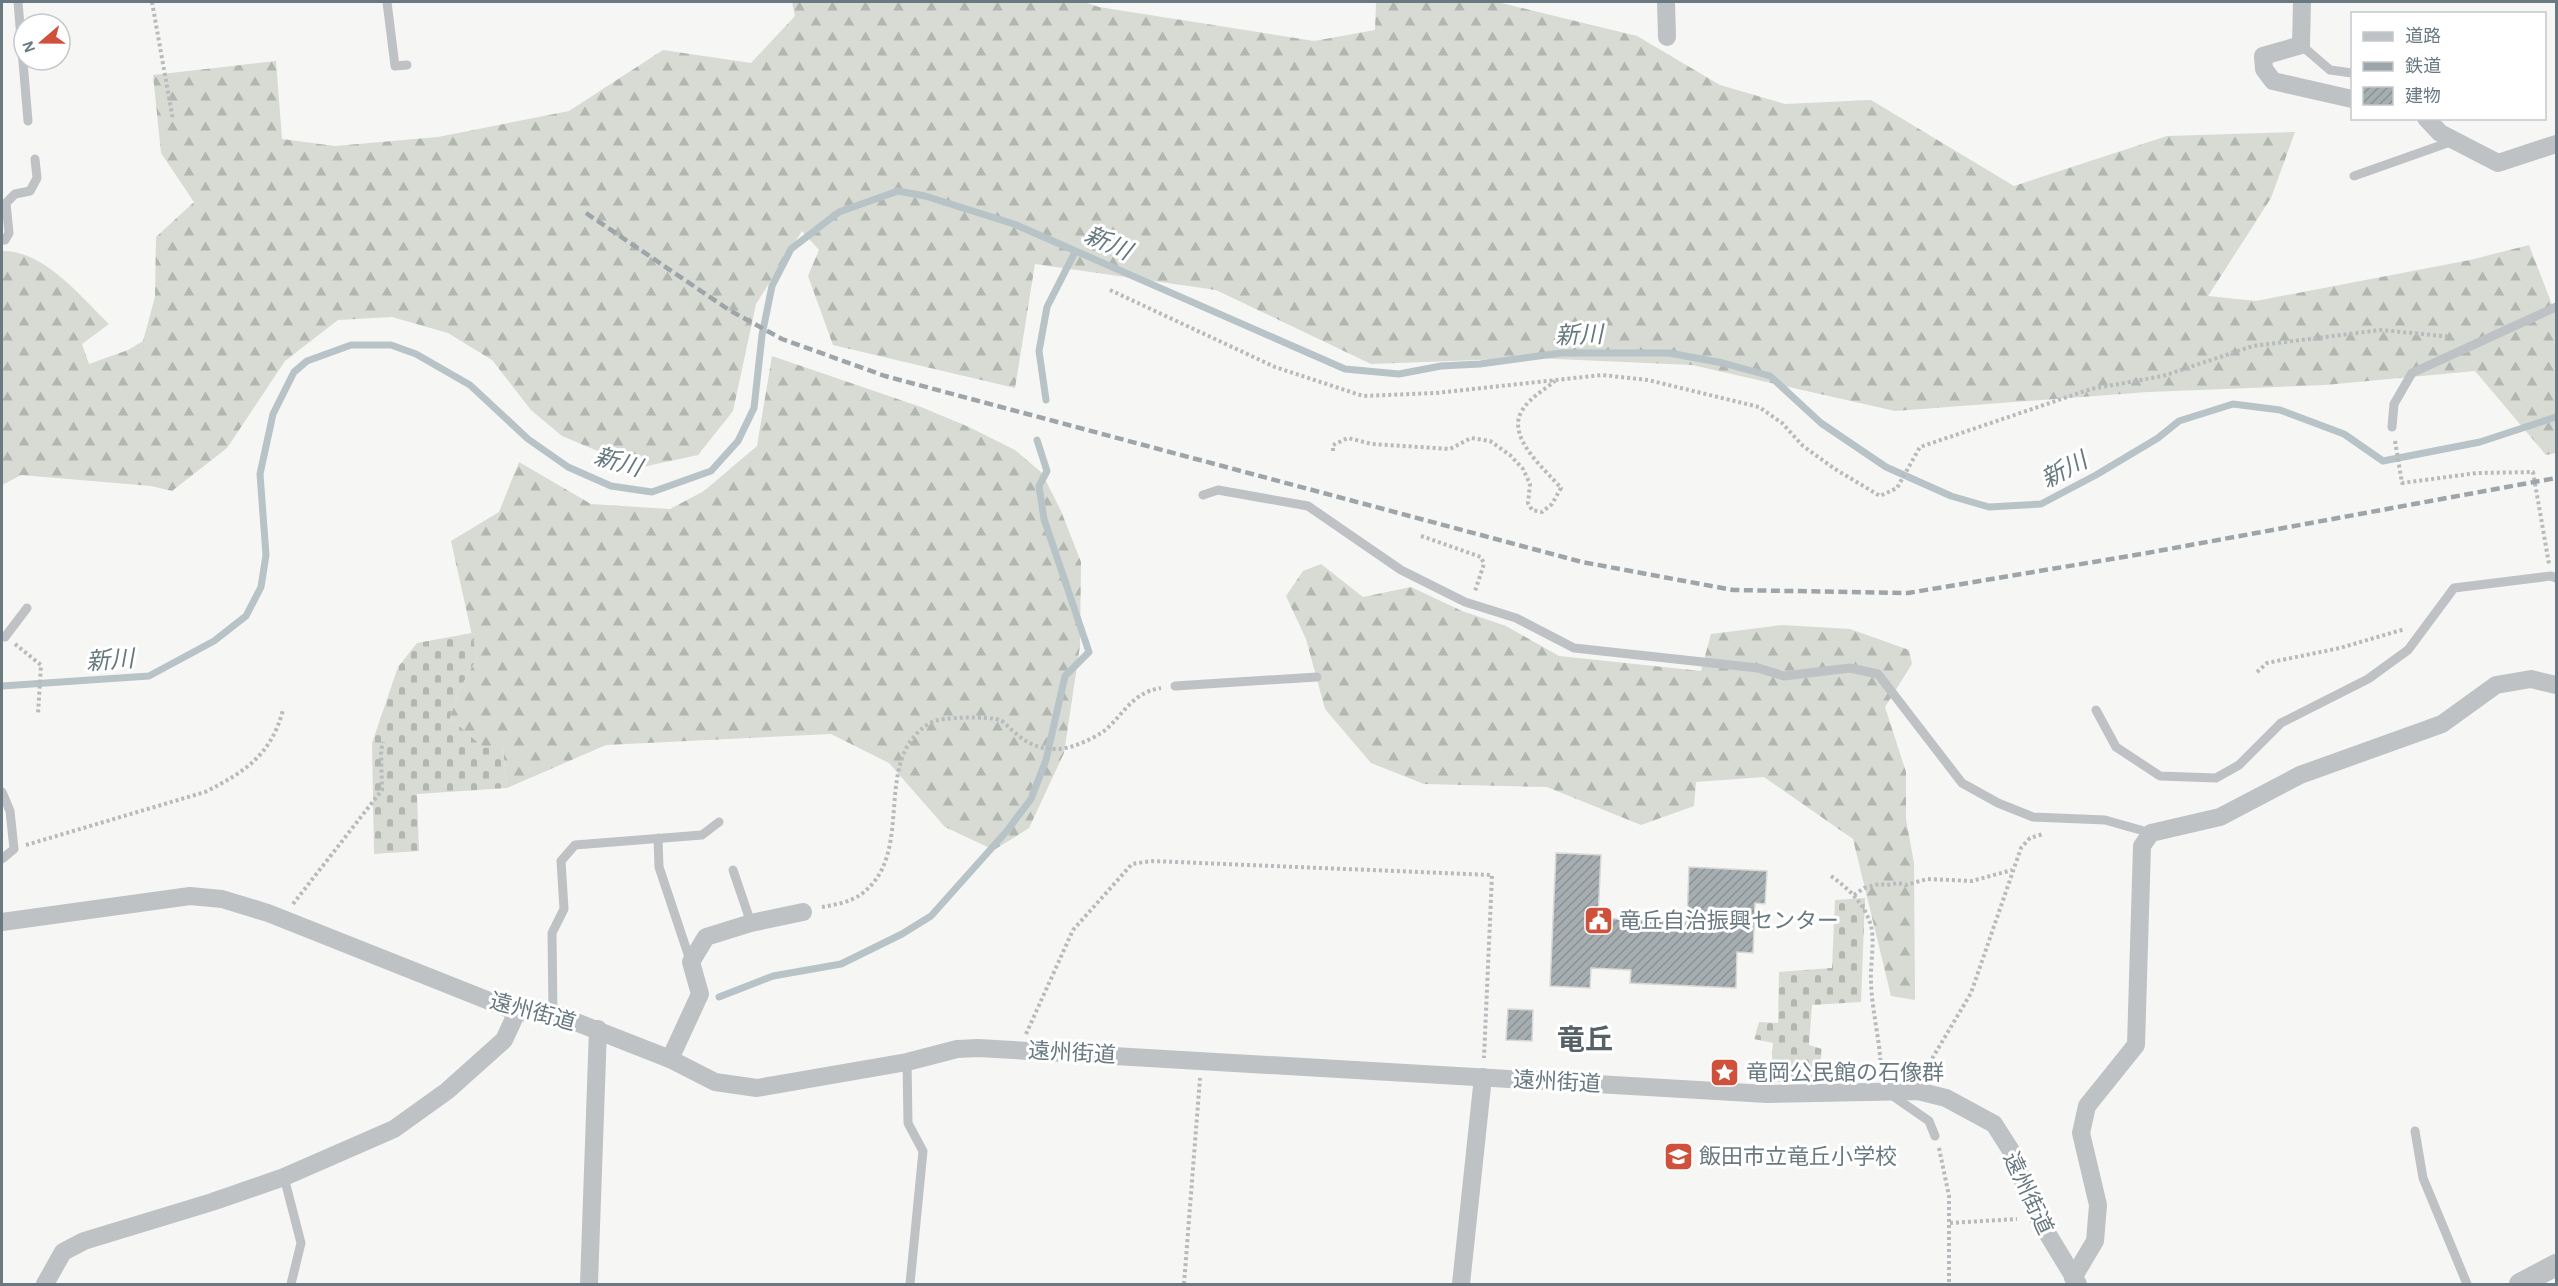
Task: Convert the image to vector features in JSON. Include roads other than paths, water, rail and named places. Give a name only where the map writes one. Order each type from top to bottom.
[{"type":"street","points":[[1666,2],[1667,38]]},
{"type":"street","points":[[2302,2],[2301,45],[2263,56],[2264,69],[2273,81],[2351,99]]},
{"type":"street","points":[[2428,120],[2440,133],[2498,163],[2556,144]]},
{"type":"street","points":[[2075,1281],[2095,1241],[2098,1205],[2081,1133],[2087,1106],[2136,1045],[2142,846],[2151,833],[2220,817],[2300,775],[2442,724],[2496,685],[2531,679],[2556,685]]},
{"type":"street","name":"遠州街道","points":[[2,922],[190,896],[222,899],[282,918],[518,1012],[553,1013],[598,1029],[670,1059],[715,1082],[757,1088],[907,1062],[957,1049],[1019,1049],[1767,1094],[1884,1087],[1918,1091],[1946,1098],[1994,1124],[2010,1149],[2038,1218],[2075,1281]]},
{"type":"street","points":[[670,1059],[700,994],[691,962],[706,937],[750,923],[803,912]]},
{"type":"street","points":[[45,1284],[63,1252],[84,1241],[212,1203],[284,1177],[394,1130],[447,1090],[504,1040],[518,1012]]},
{"type":"street","points":[[589,1284],[598,1029]]},
{"type":"street","points":[[1461,1284],[1483,1077]]},
{"type":"street","points":[[2530,1282],[2556,1265]]},
{"type":"lane","points":[[18,2],[28,121]]},
{"type":"lane","points":[[387,2],[395,66],[407,65]]},
{"type":"lane","points":[[2301,45],[2330,70],[2351,73]]},
{"type":"lane","points":[[2354,176],[2455,140]]},
{"type":"lane","points":[[2,240],[5,240],[9,233],[6,203],[15,194],[30,191],[37,178],[34,159]]},
{"type":"lane","points":[[2392,428],[2394,404],[2412,373],[2556,307]]},
{"type":"lane","points":[[1203,495],[1218,490],[1308,506],[1401,570],[1477,606],[1516,618],[1574,648],[1758,668],[1784,676],[1850,668],[1878,674],[1962,783],[1998,803],[2033,817],[2105,820],[2151,833]]},
{"type":"lane","points":[[2096,710],[2116,747],[2160,776],[2216,778],[2239,765],[2281,723],[2368,679],[2408,650],[2454,588],[2554,577]]},
{"type":"lane","points":[[3,636],[27,608]]},
{"type":"lane","points":[[1175,686],[1317,677]]},
{"type":"lane","points":[[2,792],[10,811],[14,849],[2,859]]},
{"type":"lane","points":[[553,1013],[552,933],[564,909],[561,861],[575,845],[702,835],[719,822]]},
{"type":"lane","points":[[658,838],[659,867],[691,962]]},
{"type":"lane","points":[[734,870],[750,923]]},
{"type":"lane","points":[[907,1062],[908,1123],[923,1151],[910,1284]]},
{"type":"lane","points":[[1884,1087],[1929,1121],[1935,1136]]},
{"type":"lane","points":[[2415,1131],[2423,1178],[2467,1284]]},
{"type":"lane","points":[[284,1177],[301,1243],[291,1284]]},
{"type":"waterway","name":"新川","points":[[2,686],[149,676],[214,641],[246,616],[261,587],[266,555],[260,474],[273,414],[294,372],[307,361],[351,345],[391,345],[416,354],[470,385],[528,439],[568,467],[611,486],[652,492],[711,471],[738,441],[754,408],[762,335],[772,286],[791,249],[839,212],[898,191],[925,196],[1014,224],[1345,369],[1399,374],[1441,366],[1480,364],[1561,353],[1669,353],[1723,363],[1770,376],[1821,423],[1886,467],[1951,496],[1989,507],[2041,504],[2158,438],[2179,421],[2233,404],[2280,410],[2344,434],[2383,461],[2480,442],[2556,417]]},
{"type":"waterway","points":[[1046,400],[1039,351],[1047,307],[1075,252]]},
{"type":"waterway","points":[[719,997],[773,976],[841,964],[902,934],[931,916],[1006,832],[1031,799],[1046,760],[1065,676],[1089,652],[1044,519],[1039,486],[1047,471],[1037,440]]},
{"type":"railway","points":[[586,213],[729,310],[782,339],[885,376],[1582,562],[1733,590],[1908,593],[2147,553],[2556,478]]},
{"type":"place","name":"竜丘自治振興センター","points":[[1598,920]]},
{"type":"place","name":"竜岡公民館の石像群","points":[[1725,1072]]},
{"type":"place","name":"飯田市立竜丘小学校","points":[[1678,1156]]},
{"type":"district","name":"竜丘","points":[[1585,1039]]}]
